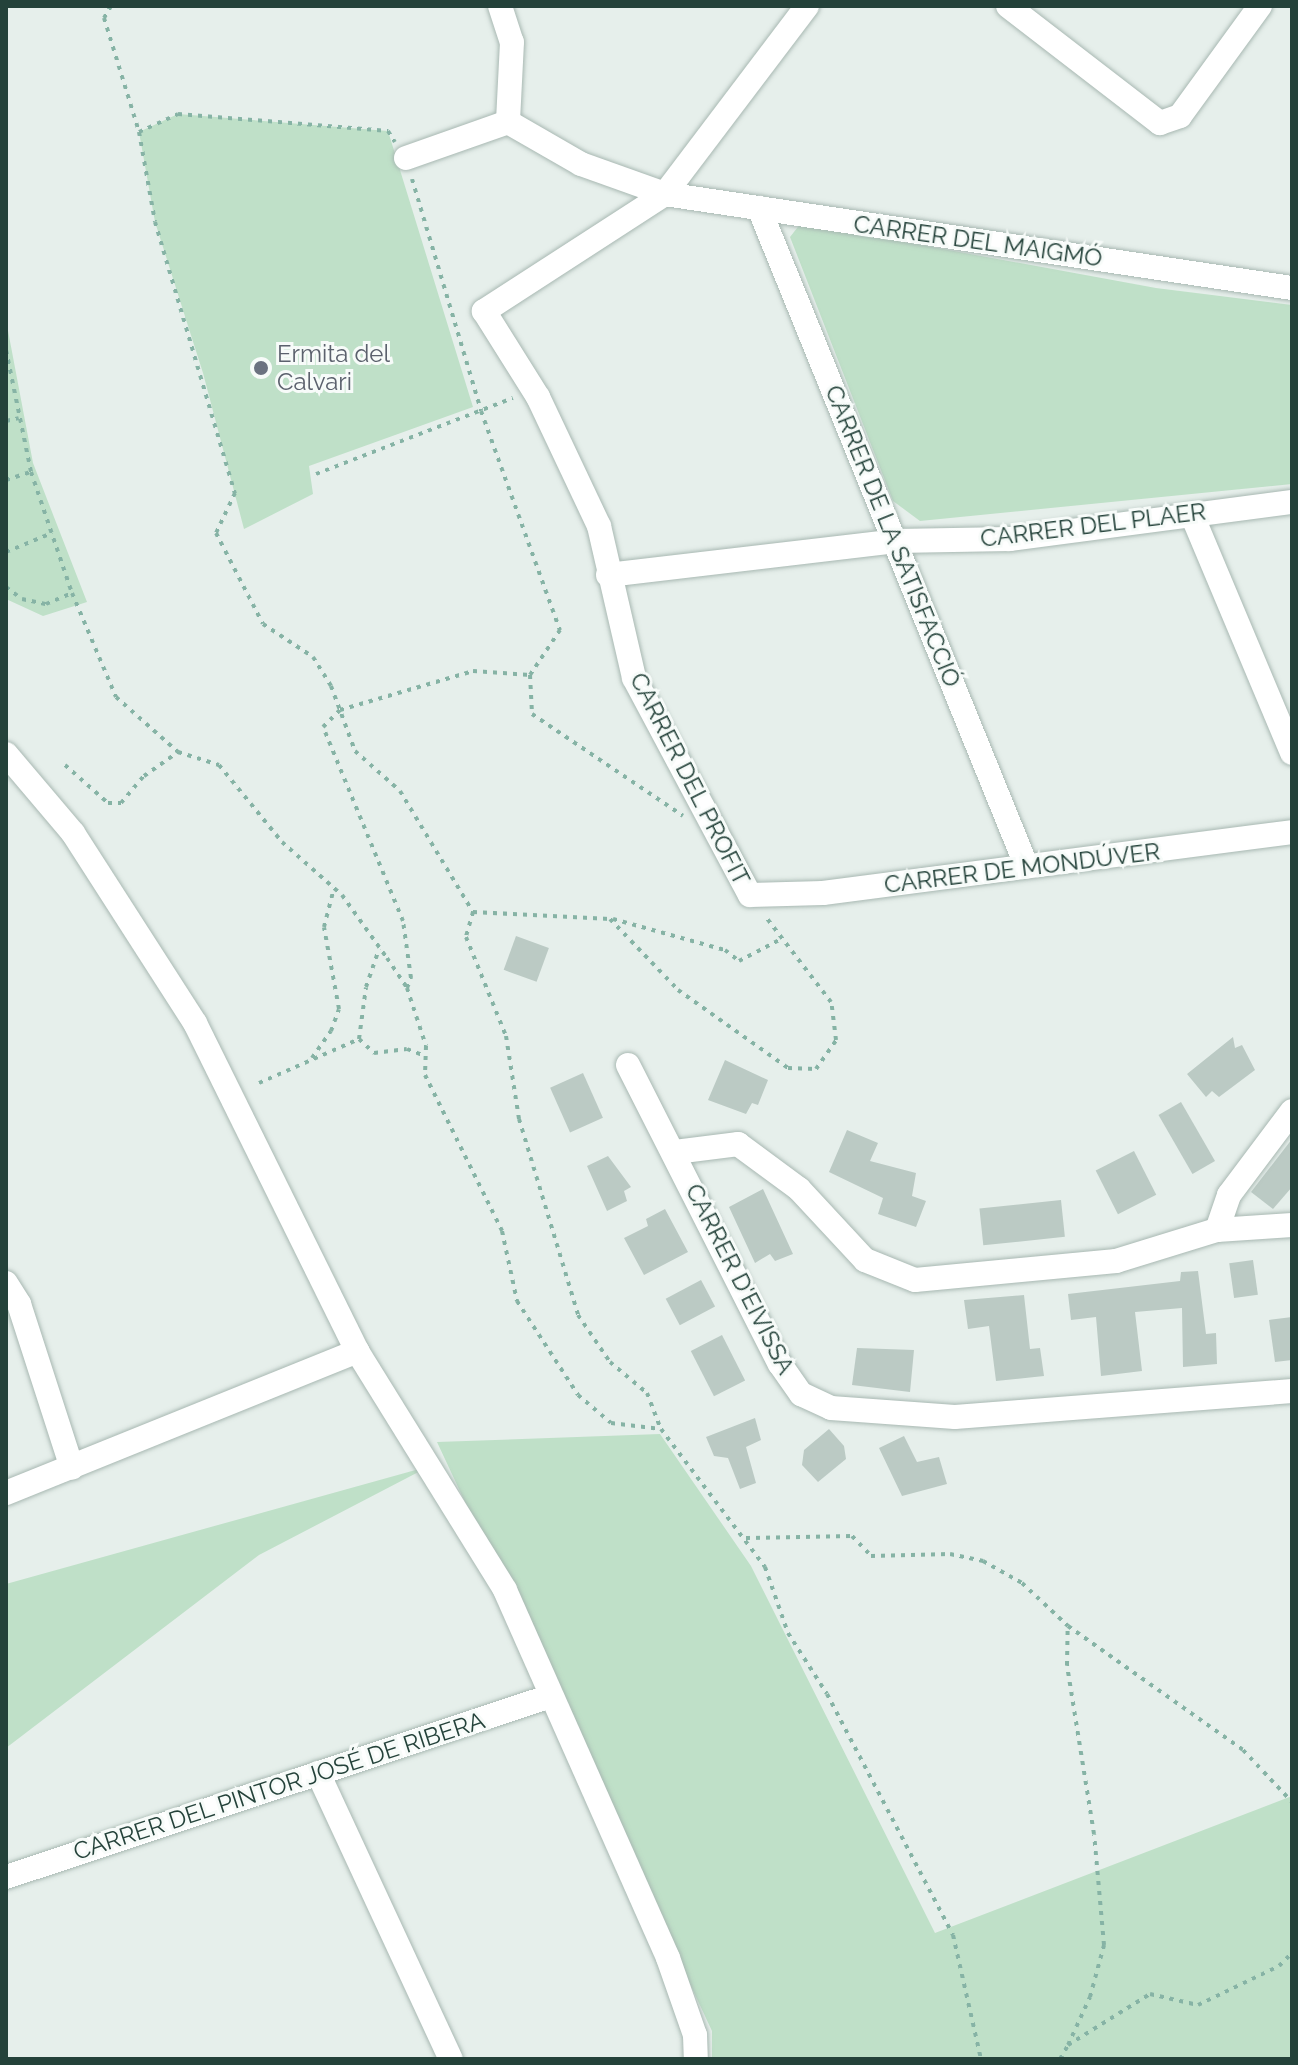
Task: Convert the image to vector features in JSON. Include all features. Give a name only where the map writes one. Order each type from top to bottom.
[{"type":"street","points":[[406,158],[508,122],[512,42],[500,6]]},
{"type":"street","points":[[665,194],[807,6]]},
{"type":"street","points":[[1008,6],[1160,123],[1180,116],[1260,6]]},
{"type":"street","name":"CARRER DEL MAIGMÓ","points":[[508,122],[581,164],[665,194],[1292,288]]},
{"type":"street","name":"CARRER DEL PROFIT","points":[[665,194],[484,311],[534,390],[599,526],[634,678],[750,895]]},
{"type":"street","name":"CARRER DE LA SATISFACCIÓ","points":[[759,208],[1026,865]]},
{"type":"street","name":"CARRER DEL PLAER","points":[[608,575],[896,541],[1010,539],[1292,502]]},
{"type":"street","points":[[1192,515],[1292,753]]},
{"type":"street","points":[[6,754],[73,833],[195,1023],[357,1351],[505,1590],[668,1958],[695,2035],[696,2059]]},
{"type":"street","name":"CARRER DE MONDÚVER","points":[[750,895],[823,893],[1292,832]]},
{"type":"street","name":"CARRER D'EIVISSA","points":[[628,1065],[675,1152],[780,1364],[801,1394],[831,1408],[955,1417],[1292,1391]]},
{"type":"street","points":[[1217,1230],[1229,1195],[1292,1111]]},
{"type":"street","points":[[675,1152],[738,1144],[799,1189],[865,1260],[915,1280],[1116,1261],[1217,1230],[1292,1225]]},
{"type":"street","points":[[6,1283],[19,1304],[72,1468]]},
{"type":"street","points":[[6,1493],[357,1351]]},
{"type":"street","name":"CARRER DEL PINTOR JOSÉ DE RIBERA","points":[[6,1877],[551,1696]]},
{"type":"street","points":[[318,1773],[451,2059]]},
{"type":"path","points":[[111,6],[104,18],[139,132],[155,222],[235,493],[216,533],[263,624],[313,657],[340,710],[355,751],[400,791],[473,912],[466,937],[506,1036],[519,1119],[578,1315],[610,1362],[647,1393],[661,1429],[765,1567],[788,1633],[827,1694],[953,1935],[981,2059]]},
{"type":"path","points":[[139,132],[178,114],[388,131],[406,158],[481,411],[560,630],[530,675],[532,714],[716,836]]},
{"type":"path","points":[[6,350],[31,472],[72,593],[116,697],[178,752],[219,765],[282,842],[334,888],[407,988],[426,1056],[425,1075],[502,1231],[512,1291],[547,1352],[578,1395],[611,1423],[661,1429]]},
{"type":"path","points":[[316,474],[534,390]]},
{"type":"path","points":[[6,421],[19,418]]},
{"type":"path","points":[[6,480],[31,472]]},
{"type":"path","points":[[6,552],[52,533]]},
{"type":"path","points":[[6,587],[22,599],[46,604],[72,593]]},
{"type":"path","points":[[407,988],[411,978],[403,921],[323,727],[340,710],[473,671],[530,675]]},
{"type":"path","points":[[65,765],[108,803],[121,803],[144,776],[178,752]]},
{"type":"path","points":[[312,1059],[339,1009],[324,927],[334,888]]},
{"type":"path","points":[[610,919],[678,990],[788,1068],[816,1069],[836,1040],[831,1002],[750,895]]},
{"type":"path","points":[[473,912],[610,919],[725,950],[739,961],[781,939]]},
{"type":"path","points":[[359,1039],[366,987],[379,949]]},
{"type":"path","points":[[359,1039],[374,1053],[407,1049],[426,1056]]},
{"type":"path","points":[[259,1083],[359,1039]]},
{"type":"path","points":[[746,1538],[852,1536],[871,1556],[950,1554],[983,1561],[1022,1583],[1068,1626],[1243,1750],[1292,1802]]},
{"type":"path","points":[[1060,2059],[1090,1997],[1104,1945],[1094,1834],[1067,1665],[1068,1626]]},
{"type":"path","points":[[1068,2045],[1150,1994],[1198,2005],[1279,1966],[1292,1953]]},
{"type":"green space","points":[[178,114],[388,131],[473,407],[309,466],[313,494],[244,529],[203,373],[155,222],[139,132]]},
{"type":"green space","points":[[801,223],[1156,288],[1292,305],[1292,484],[920,521],[893,501],[790,237]]},
{"type":"green space","points":[[6,320],[33,463],[87,602],[43,616],[6,599]]},
{"type":"green space","points":[[660,1434],[751,1566],[935,1933],[1292,1796],[1292,2059],[712,2059],[712,2031],[437,1442]]},
{"type":"green space","points":[[430,1466],[259,1555],[6,1748],[6,1584]]},
{"type":"building","points":[[516,936],[549,948],[537,982],[504,970]]},
{"type":"building","points":[[1233,1037],[1235,1048],[1242,1045],[1255,1070],[1219,1097],[1212,1091],[1206,1097],[1187,1074]]},
{"type":"building","points":[[725,1060],[768,1080],[758,1105],[752,1103],[746,1114],[708,1100]]},
{"type":"building","points":[[583,1073],[603,1118],[570,1132],[550,1088]]},
{"type":"building","points":[[1181,1102],[1215,1161],[1192,1174],[1158,1115]]},
{"type":"building","points":[[847,1130],[878,1143],[870,1161],[916,1173],[912,1196],[926,1201],[916,1227],[878,1214],[883,1198],[829,1172]]},
{"type":"building","points":[[1292,1139],[1292,1187],[1273,1209],[1251,1192]]},
{"type":"building","points":[[1134,1151],[1156,1195],[1118,1214],[1096,1171]]},
{"type":"building","points":[[608,1156],[631,1187],[624,1191],[627,1201],[607,1211],[587,1166]]},
{"type":"building","points":[[763,1189],[793,1254],[775,1261],[770,1254],[755,1263],[729,1207]]},
{"type":"building","points":[[1061,1200],[1065,1237],[983,1245],[979,1209]]},
{"type":"building","points":[[665,1209],[688,1252],[644,1275],[624,1238],[648,1226],[646,1219]]},
{"type":"building","points":[[1253,1260],[1258,1295],[1234,1298],[1229,1263]]},
{"type":"building","points":[[1198,1271],[1206,1334],[1216,1333],[1217,1364],[1183,1367],[1182,1308],[1135,1312],[1142,1371],[1101,1376],[1096,1317],[1071,1320],[1068,1294],[1180,1281],[1181,1272]]},
{"type":"building","points":[[701,1280],[715,1306],[680,1325],[666,1299]]},
{"type":"building","points":[[1024,1295],[1030,1349],[1040,1348],[1044,1376],[996,1381],[989,1326],[968,1329],[964,1300]]},
{"type":"building","points":[[1292,1317],[1292,1360],[1275,1362],[1269,1320]]},
{"type":"building","points":[[722,1335],[745,1380],[714,1396],[691,1351]]},
{"type":"building","points":[[857,1348],[914,1350],[910,1392],[852,1385]]},
{"type":"building","points":[[755,1418],[761,1440],[746,1447],[756,1483],[740,1489],[728,1458],[714,1456],[706,1437]]},
{"type":"building","points":[[829,1429],[844,1446],[846,1459],[818,1482],[802,1465],[804,1450]]},
{"type":"building","points":[[904,1436],[917,1462],[939,1457],[947,1484],[902,1496],[879,1448]]},
{"type":"place","name":"Ermita del Calvari","points":[[261,368]]}]
